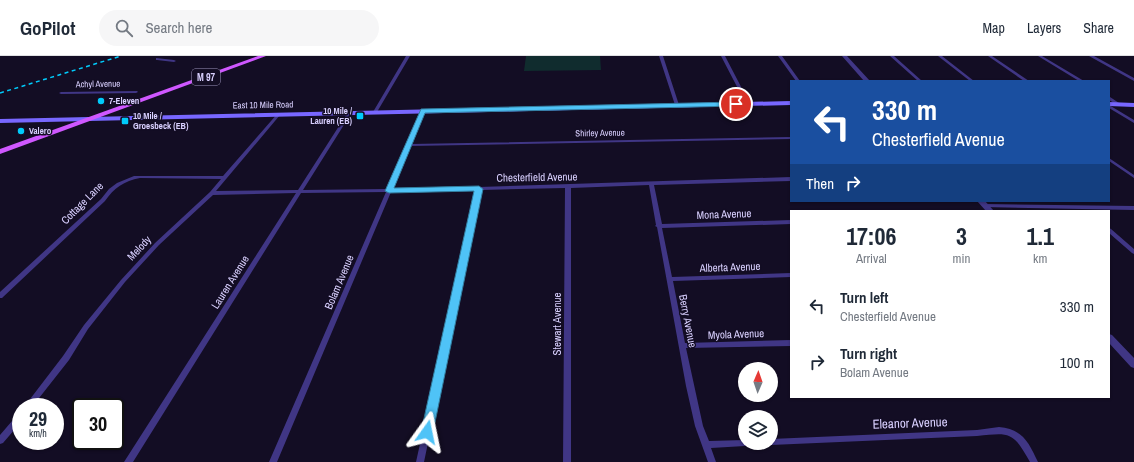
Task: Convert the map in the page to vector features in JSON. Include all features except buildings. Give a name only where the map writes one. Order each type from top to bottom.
[{"type":"main road","name":"M 97","points":[[0,152],[263,56]]},
{"type":"main road","name":"East 10 Mile Road","points":[[0,121],[790,103]]},
{"type":"main road","points":[[1110,105],[1134,105]]},
{"type":"street","points":[[375,112],[408,56]]},
{"type":"street","points":[[662,56],[677,105]]},
{"type":"street","points":[[722,56],[748,104]]},
{"type":"street","points":[[780,56],[797,80]]},
{"type":"street","points":[[844,56],[866,80]]},
{"type":"street","points":[[892,56],[919,80]]},
{"type":"street","points":[[940,56],[971,80]]},
{"type":"street","points":[[990,56],[1026,80]]},
{"type":"street","points":[[1040,56],[1080,80]]},
{"type":"street","points":[[1091,56],[1134,80]]},
{"type":"street","points":[[157,59],[174,61]]},
{"type":"street","name":"Achyl Avenue","points":[[61,93],[136,92]]},
{"type":"street","points":[[1110,99],[1120,104]]},
{"type":"street","points":[[1110,106],[1134,122]]},
{"type":"street","name":"Bolam Avenue","points":[[273,462],[423,111]]},
{"type":"street","name":"Lauren Avenue","points":[[128,462],[350,112]]},
{"type":"street","name":"Melody","points":[[35,398],[66,358],[86,327],[118,287],[157,244],[212,193],[279,114]]},
{"type":"street","name":"Shirley Avenue","points":[[409,145],[790,138]]},
{"type":"street","points":[[1110,160],[1134,177]]},
{"type":"street","name":"Cottage Lane","points":[[0,296],[103,200],[118,183],[131,178],[140,177],[225,178]]},
{"type":"street","name":"Chesterfield Avenue","points":[[212,193],[479,189],[790,179]]},
{"type":"street","name":"Berry Avenue","points":[[650,183],[690,386],[712,462]]},
{"type":"street","name":"Stewart Avenue","points":[[567,462],[568,186]]},
{"type":"street","points":[[420,462],[479,189]]},
{"type":"street","points":[[1077,202],[1085,209]]},
{"type":"street","points":[[986,206],[1085,209],[1134,208]]},
{"type":"street","name":"Mona Avenue","points":[[658,226],[790,222]]},
{"type":"street","points":[[1110,231],[1134,252]]},
{"type":"street","name":"Alberta Avenue","points":[[669,279],[790,275]]},
{"type":"street","points":[[1110,338],[1134,364]]},
{"type":"street","name":"Myola Avenue","points":[[682,346],[790,343]]},
{"type":"street","points":[[0,441],[12,427]]},
{"type":"street","name":"Eleanor Avenue","points":[[778,442],[977,434],[1001,431],[1014,433],[1022,439],[1034,462]]},
{"type":"street","points":[[706,445],[738,443]]},
{"type":"green space","points":[[526,56],[600,56],[601,70],[524,71]]},
{"type":"railway","points":[[0,93],[121,56]]},
{"type":"place","name":"7-Eleven","points":[[101,101]]},
{"type":"place","name":"10 Mile / Lauren (EB)","points":[[360,116]]},
{"type":"place","name":"10 Mile / Groesbeck (EB)","points":[[125,121]]},
{"type":"place","name":"Valero","points":[[21,131]]},
{"type":"route","points":[[427,432],[479,189],[389,191],[423,111],[736,104]]}]
